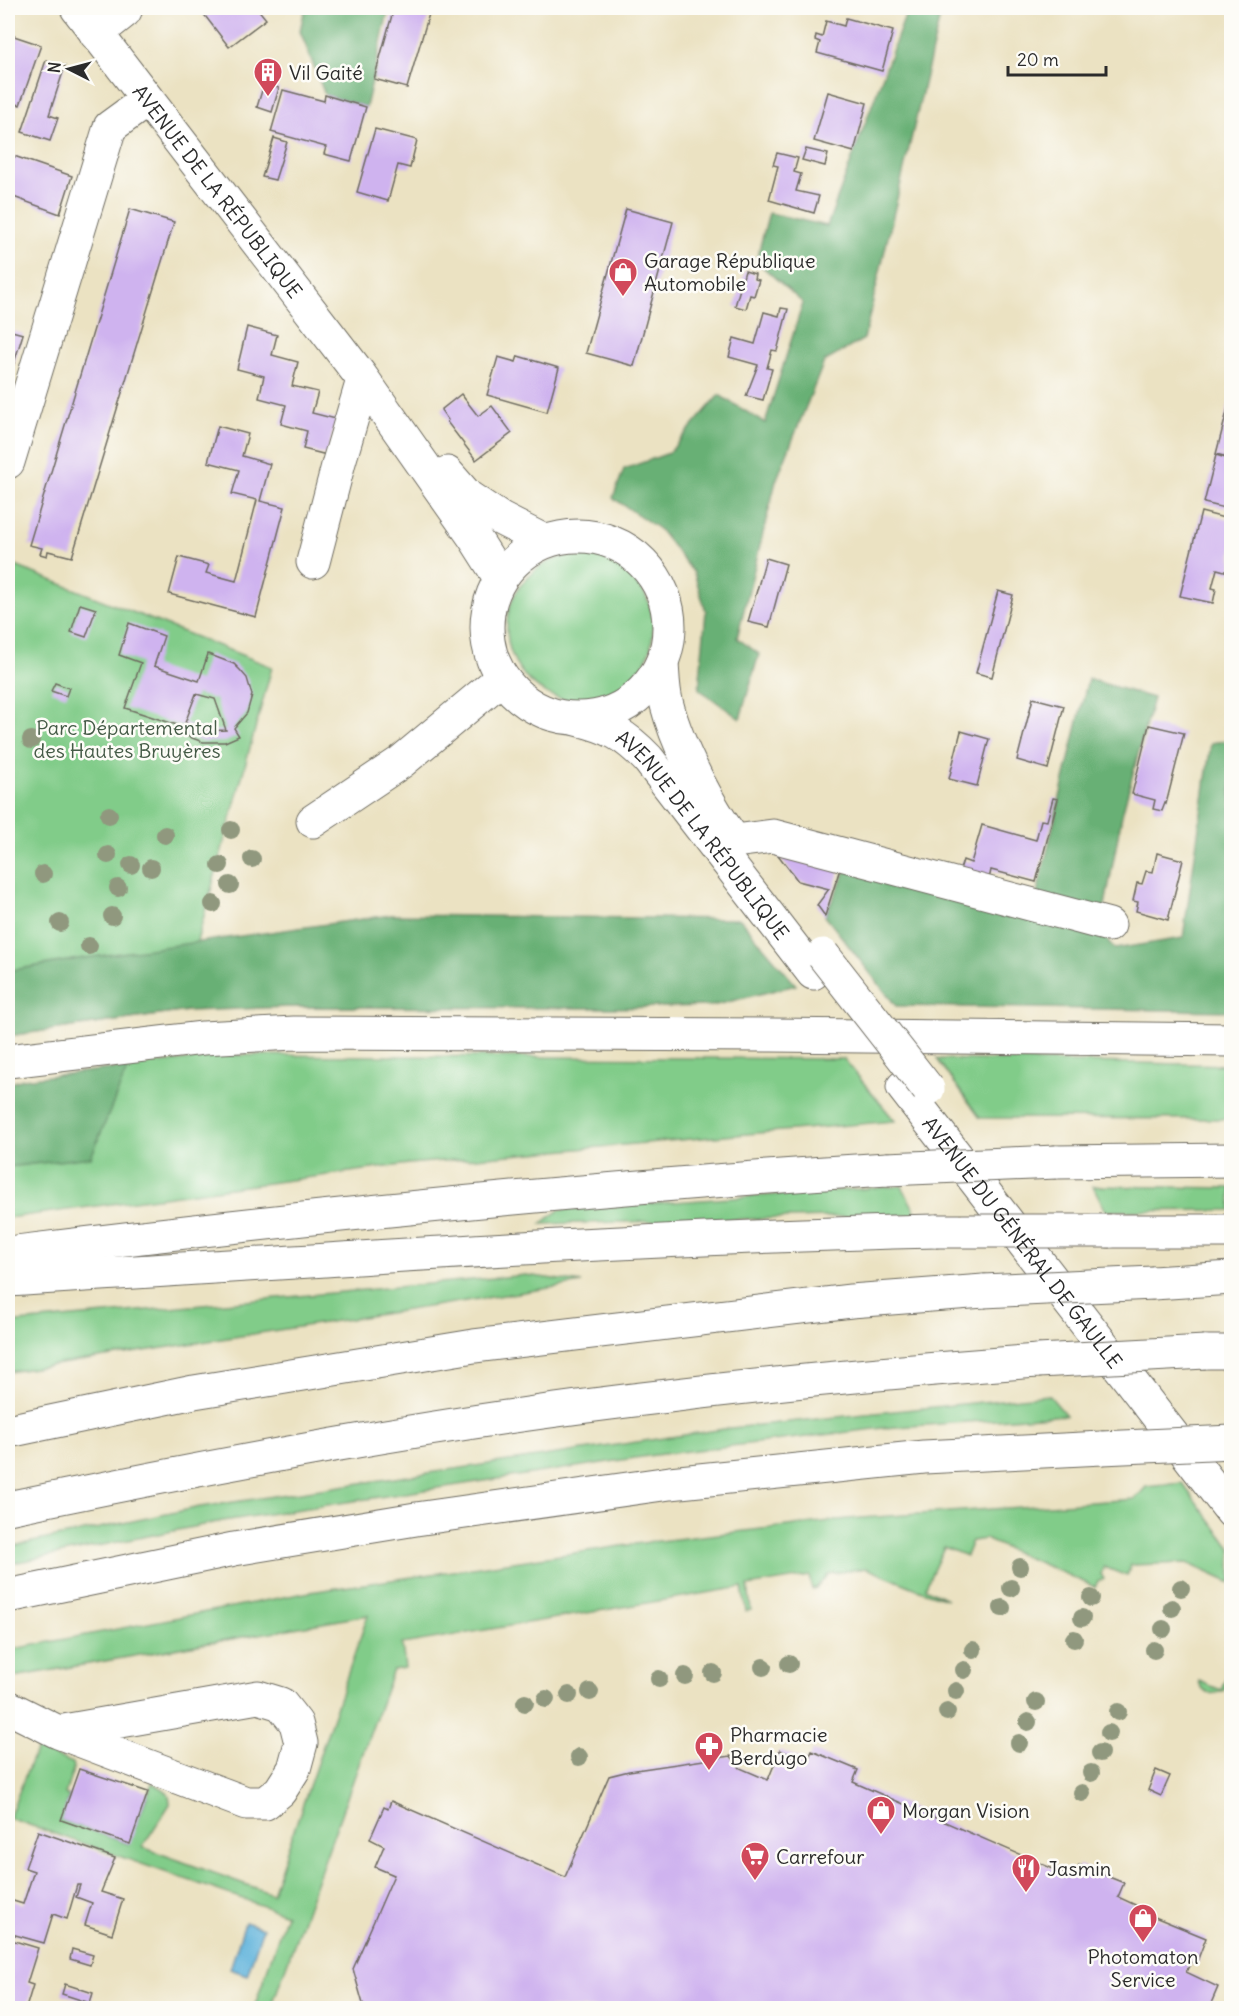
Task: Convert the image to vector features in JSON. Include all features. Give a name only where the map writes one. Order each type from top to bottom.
[{"type":"main road","name":"AVENUE DE LA RÉPUBLIQUE","points":[[77,8],[362,378],[474,537],[500,578]]},
{"type":"main road","points":[[96,34],[126,8]]},
{"type":"main road","points":[[8,462],[110,127],[147,100]]},
{"type":"main road","name":"AVENUE DE LA RÉPUBLIQUE","points":[[362,378],[468,496],[501,519],[544,541]]},
{"type":"main road","points":[[313,562],[362,378]]},
{"type":"main road","points":[[570,535],[597,537],[622,546],[643,562],[659,584],[668,609],[669,637],[662,663],[647,686],[627,704],[602,715],[575,718],[547,713],[522,699],[502,678],[491,654],[486,628],[490,602],[500,578],[519,556],[544,541],[570,535]]},
{"type":"main road","name":"AVENUE DE LA RÉPUBLIQUE","points":[[662,663],[667,706],[679,739],[708,798],[726,846]]},
{"type":"main road","points":[[313,821],[400,762],[502,678]]},
{"type":"main road","name":"AVENUE DE LA RÉPUBLIQUE","points":[[575,718],[613,729],[633,742],[726,846],[818,964]]},
{"type":"main road","points":[[726,846],[772,836],[1109,925]]},
{"type":"main road","name":"AVENUE DU GÉNÉRAL DE GAULLE","points":[[818,964],[1232,1480]]},
{"type":"main road","points":[[8,1062],[203,1038],[294,1033],[1232,1040]]},
{"type":"main road","name":"AVENUE DU GÉNÉRAL DE GAULLE","points":[[916,1088],[1232,1512]]},
{"type":"main road","points":[[8,1253],[170,1233],[527,1195],[722,1179],[1056,1162],[1232,1161]]},
{"type":"main road","points":[[8,1280],[782,1235],[936,1231],[1232,1231]]},
{"type":"main road","points":[[8,1431],[194,1392],[474,1346],[840,1302],[984,1291],[1232,1278]]},
{"type":"main road","points":[[8,1508],[211,1466],[449,1426],[666,1396],[886,1373],[1038,1361],[1218,1352]]},
{"type":"main road","points":[[8,1596],[314,1536],[670,1483],[924,1457],[1232,1442]]},
{"type":"main road","points":[[8,1707],[58,1732],[246,1803],[265,1803],[280,1791],[294,1769],[301,1743],[296,1723],[281,1704],[258,1697],[58,1732]]},
{"type":"green space","points":[[305,8],[389,8],[366,107],[325,95],[300,31]]},
{"type":"green space","points":[[908,8],[942,8],[864,339],[824,362],[776,481],[737,638],[759,654],[740,719],[699,689],[706,611],[694,573],[659,529],[613,498],[624,469],[669,453],[719,395],[765,423],[803,303],[756,261],[769,213],[827,226]]},
{"type":"green space","points":[[580,555],[608,560],[632,576],[648,600],[653,628],[648,656],[632,680],[608,696],[580,701],[552,696],[528,680],[512,656],[507,628],[512,600],[528,576],[552,560]]},
{"type":"green space","name":"Parc Départemental des Hautes Bruyères","points":[[8,563],[272,667],[196,945],[187,1011],[8,1036]]},
{"type":"green space","points":[[1088,679],[1153,698],[1122,815],[1100,932],[1115,949],[1183,938],[1211,743],[1231,740],[1231,1011],[896,1006],[825,916],[848,866],[1032,915]]},
{"type":"green space","points":[[391,915],[740,919],[796,985],[712,1006],[290,1007],[187,1011],[8,1036],[8,971]]},
{"type":"green space","points":[[227,1055],[844,1059],[895,1121],[409,1164],[8,1218],[8,1167],[91,1156],[128,1067]]},
{"type":"green space","points":[[937,1059],[1231,1065],[1231,1119],[980,1118]]},
{"type":"green space","points":[[128,1067],[91,1157],[8,1167],[8,1084],[23,1079]]},
{"type":"green space","points":[[902,1186],[917,1215],[541,1224],[559,1210]]},
{"type":"green space","points":[[1093,1186],[1231,1188],[1231,1210],[1106,1211]]},
{"type":"green space","points":[[526,1275],[582,1283],[8,1372],[8,1323]]},
{"type":"green space","points":[[1049,1395],[1066,1415],[883,1428],[655,1455],[223,1521],[8,1564],[8,1547],[200,1507],[731,1428]]},
{"type":"green space","points":[[1182,1483],[1231,1548],[1231,1583],[1187,1563],[1131,1565],[1127,1576],[1104,1567],[1101,1574],[1104,1579],[1098,1581],[1095,1587],[985,1539],[972,1541],[966,1556],[944,1547],[925,1588],[947,1599],[866,1568],[828,1574],[816,1588],[812,1589],[809,1576],[748,1586],[751,1610],[746,1611],[742,1587],[402,1644],[405,1668],[393,1670],[271,2008],[254,2008],[286,1914],[9,1818],[32,1758],[38,1749],[73,1763],[74,1767],[65,1794],[69,1796],[62,1820],[129,1844],[152,1783],[165,1790],[170,1804],[142,1847],[272,1894],[368,1615],[8,1678],[8,1650],[310,1592],[642,1543],[848,1519],[1135,1499],[1146,1487]]},
{"type":"green space","points":[[1231,1666],[1231,1685],[1218,1693],[1204,1691],[1199,1681],[1221,1690]]},
{"type":"water","points":[[245,1922],[263,1928],[247,1975],[230,1969]]},
{"type":"building","points":[[199,8],[257,8],[266,19],[229,47]]},
{"type":"building","points":[[394,8],[408,8],[429,14],[407,88],[374,79]]},
{"type":"building","points":[[846,18],[893,31],[882,71],[817,53],[820,42],[815,40],[816,35],[822,37],[826,21],[844,26]]},
{"type":"building","points":[[8,34],[41,45],[20,105],[8,101]]},
{"type":"building","points":[[46,60],[65,66],[49,115],[58,118],[50,141],[22,132]]},
{"type":"building","name":"Vil Gaité","points":[[264,84],[279,88],[272,112],[257,107]]},
{"type":"building","points":[[283,90],[324,101],[325,95],[366,107],[351,161],[324,154],[326,147],[271,132]]},
{"type":"building","points":[[828,92],[867,103],[854,152],[814,141]]},
{"type":"building","points":[[375,129],[417,140],[410,168],[398,165],[388,201],[357,192]]},
{"type":"building","points":[[274,138],[287,142],[275,180],[262,177]]},
{"type":"building","points":[[806,149],[828,154],[825,166],[802,160]]},
{"type":"building","points":[[777,153],[798,158],[794,172],[801,174],[796,191],[819,196],[814,213],[769,200],[778,166],[773,165]]},
{"type":"building","points":[[14,156],[72,176],[60,214],[8,195],[8,177]]},
{"type":"building","points":[[130,209],[174,222],[72,557],[48,551],[47,556],[40,554],[42,548],[29,545]]},
{"type":"building","points":[[626,209],[673,222],[634,366],[586,353]]},
{"type":"building","points":[[745,271],[755,274],[754,279],[759,280],[754,296],[750,295],[746,309],[735,306]]},
{"type":"building","points":[[781,308],[788,309],[777,351],[772,350],[767,368],[772,369],[763,400],[746,396],[758,365],[729,357],[734,338],[755,344],[764,312],[779,316]]},
{"type":"building","points":[[247,327],[277,335],[272,355],[298,362],[292,386],[318,392],[312,413],[336,419],[327,455],[303,449],[307,431],[281,424],[286,405],[259,398],[264,376],[237,369]]},
{"type":"building","points":[[8,330],[23,334],[8,382]]},
{"type":"building","points":[[518,356],[559,368],[547,412],[487,395],[498,357],[516,362]]},
{"type":"building","points":[[461,394],[478,416],[492,406],[512,433],[476,460],[447,422],[441,410]]},
{"type":"building","points":[[1232,396],[1232,458],[1216,454]]},
{"type":"building","points":[[218,426],[248,434],[242,456],[270,464],[260,501],[285,507],[256,617],[169,594],[179,557],[209,565],[206,573],[236,581],[257,500],[232,494],[239,470],[208,462]]},
{"type":"building","points":[[1216,455],[1232,460],[1232,480],[1225,508],[1204,503]]},
{"type":"building","points":[[1201,512],[1232,520],[1232,573],[1217,569],[1212,588],[1216,589],[1213,603],[1180,596]]},
{"type":"building","points":[[766,558],[786,564],[769,627],[748,622]]},
{"type":"building","points":[[998,591],[1013,595],[992,677],[976,673]]},
{"type":"building","points":[[80,604],[96,609],[86,637],[71,632]]},
{"type":"building","points":[[129,623],[164,636],[154,666],[199,681],[208,654],[234,664],[247,678],[252,695],[247,713],[234,728],[239,736],[225,742],[203,742],[181,734],[183,727],[125,708],[141,663],[119,655]],"holes":[[[196,694],[215,699],[226,730],[207,731],[185,723]]]},
{"type":"building","points":[[55,683],[69,688],[66,696],[51,691]]},
{"type":"building","points":[[1033,698],[1064,706],[1048,769],[1017,760]]},
{"type":"building","points":[[1149,725],[1184,733],[1166,804],[1162,811],[1153,809],[1155,800],[1132,794]]},
{"type":"building","points":[[961,731],[989,739],[977,786],[949,779]]},
{"type":"building","points":[[1053,798],[1058,799],[1036,882],[991,870],[988,884],[958,876],[963,860],[971,863],[982,825],[1036,840],[1041,820],[1047,821]]},
{"type":"building","points":[[779,853],[840,869],[825,916],[817,905],[829,889],[798,881],[778,855]]},
{"type":"building","points":[[1157,853],[1183,860],[1168,920],[1136,911],[1138,902],[1133,901],[1137,883],[1142,884],[1146,871],[1153,872]]},
{"type":"building","name":"Carrefour","points":[[780,1750],[807,1762],[812,1751],[858,1770],[853,1782],[1074,1878],[1079,1865],[1124,1883],[1118,1897],[1146,1910],[1145,1913],[1206,1938],[1196,1964],[1191,1962],[1186,1972],[1218,1987],[1209,2008],[372,2008],[363,2004],[353,1969],[394,1875],[375,1867],[384,1846],[370,1839],[384,1807],[388,1809],[391,1801],[565,1877],[609,1776],[731,1756],[740,1768],[768,1780]]},
{"type":"building","points":[[79,1769],[148,1792],[130,1844],[61,1820]]},
{"type":"building","points":[[1156,1770],[1170,1776],[1161,1796],[1148,1790]]},
{"type":"building","points":[[38,1831],[115,1858],[101,1892],[123,1899],[112,1934],[85,1925],[92,1903],[76,1897],[80,1885],[77,1885],[67,1919],[53,1914],[44,1943],[8,1933],[10,1900],[23,1904],[34,1871],[25,1868]]},
{"type":"building","points":[[8,1939],[38,1948],[27,1983],[33,1985],[26,2008],[8,2008]]},
{"type":"building","points":[[72,1949],[93,1955],[90,1965],[70,1959]]},
{"type":"building","points":[[65,1984],[93,1993],[90,2003],[62,1994]]},
{"type":"place","name":"Vil Gaité","points":[[268,98]]},
{"type":"place","name":"Garage République Automobile","points":[[623,298]]},
{"type":"place","name":"Pharmacie Berdugo","points":[[709,1772]]},
{"type":"place","name":"Morgan Vision","points":[[881,1836]]},
{"type":"place","name":"Carrefour","points":[[755,1882]]},
{"type":"place","name":"Jasmin","points":[[1026,1894]]},
{"type":"place","name":"Photomaton Service","points":[[1143,1944]]}]
